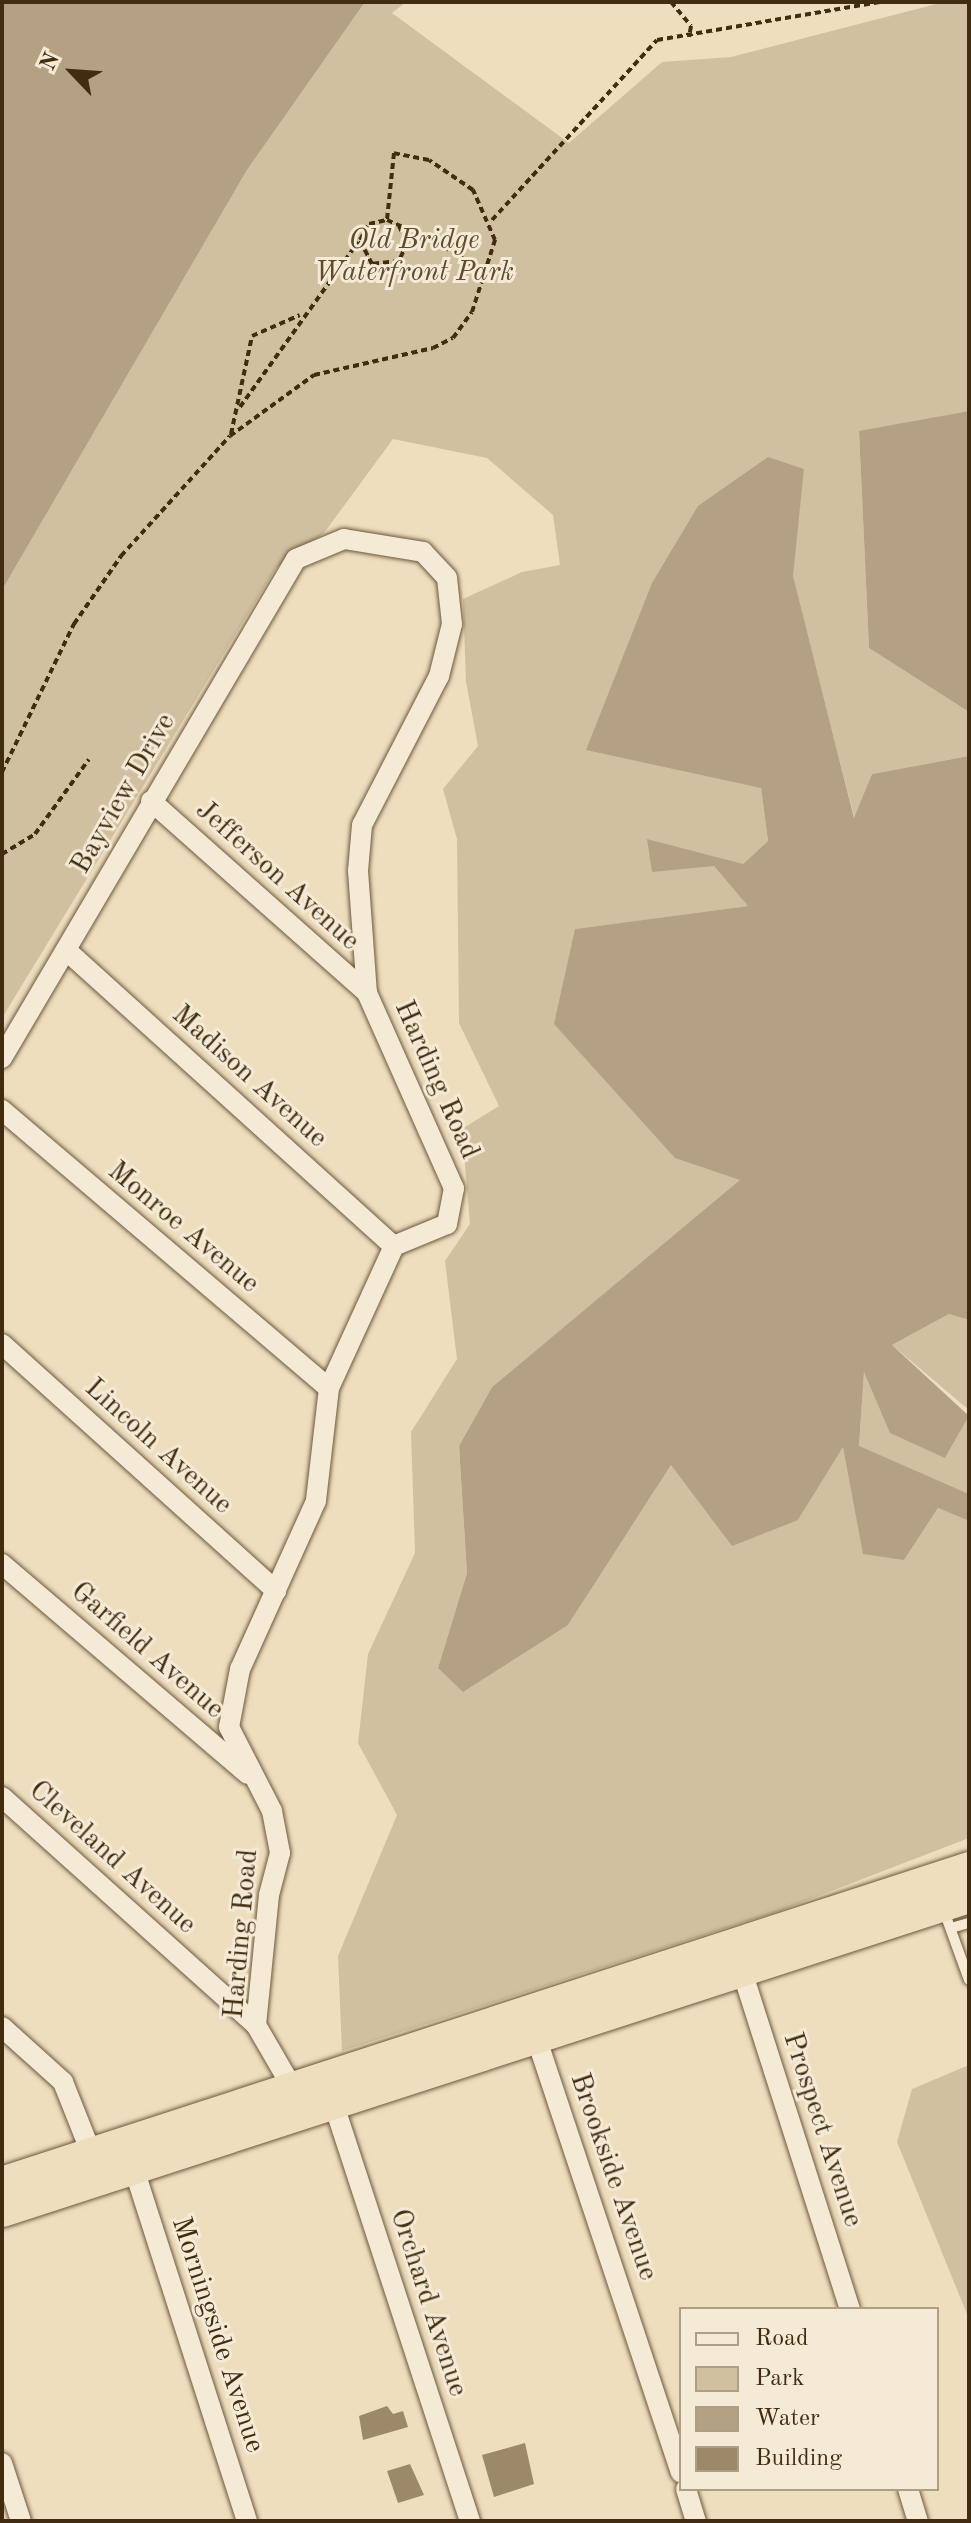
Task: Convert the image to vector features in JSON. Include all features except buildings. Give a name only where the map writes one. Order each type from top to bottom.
[{"type":"highway","points":[[2,2184],[292,2087],[969,1869]]},
{"type":"highway","points":[[2,2210],[741,1968],[958,1913]]},
{"type":"street","name":"Harding Road","points":[[292,2087],[256,2025],[280,1853],[256,1781],[229,1727],[240,1669],[316,1501],[329,1388],[394,1246],[447,1224],[454,1188],[367,993],[358,871],[362,825],[439,676],[452,624],[447,578],[423,552],[386,542],[326,540],[296,559]]},
{"type":"street","name":"Bayview Drive","points":[[2,1058],[296,559]]},
{"type":"street","name":"Jefferson Avenue","points":[[151,801],[367,993]]},
{"type":"street","name":"Madison Avenue","points":[[66,950],[394,1246]]},
{"type":"street","name":"Monroe Avenue","points":[[2,1110],[329,1388]]},
{"type":"street","name":"Lincoln Avenue","points":[[2,1344],[276,1591]]},
{"type":"street","name":"Garfield Avenue","points":[[2,1564],[256,1781]]},
{"type":"street","name":"Cleveland Avenue","points":[[2,1797],[256,2025]]},
{"type":"street","name":"Prospect Avenue","points":[[741,1968],[849,2307]]},
{"type":"street","points":[[2,2027],[63,2082],[92,2155]]},
{"type":"street","name":"Brookside Avenue","points":[[536,2037],[679,2466]]},
{"type":"street","name":"Orchard Avenue","points":[[333,2102],[470,2521]]},
{"type":"street","name":"Morningside Avenue","points":[[133,2166],[247,2521]]},
{"type":"street","points":[[2,2463],[21,2521]]},
{"type":"street","points":[[687,2491],[696,2521]]},
{"type":"street","points":[[909,2491],[918,2521]]},
{"type":"lane","points":[[958,1913],[969,1980]]},
{"type":"path","points":[[671,2],[691,26],[688,39]]},
{"type":"path","points":[[2,772],[74,624],[121,556],[230,436],[314,375],[453,338],[487,278],[492,220],[657,40],[688,39],[702,28],[880,2]]},
{"type":"path","points":[[387,220],[394,153],[451,172],[492,220]]},
{"type":"path","points":[[240,407],[369,224],[387,220],[487,278]]},
{"type":"path","points":[[360,240],[372,264],[391,266],[407,243],[399,226]]},
{"type":"path","points":[[230,436],[240,407],[252,336],[293,323],[310,305]]},
{"type":"path","points":[[2,854],[35,834],[89,759]]},
{"type":"green space","name":"Old Bridge Waterfront Park","points":[[365,2],[406,2],[392,13],[569,143],[662,62],[731,57],[944,2],[969,2],[969,411],[859,432],[869,648],[969,712],[969,756],[872,774],[855,820],[792,576],[804,469],[761,788],[768,841],[743,864],[714,866],[749,906],[576,929],[741,1180],[492,1387],[459,1446],[467,1573],[438,1668],[568,1625],[671,1465],[798,1520],[843,1446],[904,1560],[938,1508],[969,1521],[969,1838],[782,1910],[342,2051],[338,1956],[397,1815],[358,1743],[368,1654],[415,1553],[411,1432],[457,1359],[445,1261],[470,1224],[462,1129],[499,1106],[459,1023],[457,839],[443,789],[478,746],[466,682],[463,599],[522,572],[560,565],[553,515],[487,458],[393,439],[324,533],[276,568],[2,1018],[2,590],[247,170]]},
{"type":"green space","points":[[949,1314],[969,1320],[969,1410],[892,1345]]},
{"type":"green space","points":[[864,1370],[945,1458],[969,1416],[969,1494],[859,1447]]},
{"type":"green space","points":[[969,2065],[969,2319],[897,2142],[912,2089]]},
{"type":"water","points":[[2,2],[365,2],[247,170],[2,590]]},
{"type":"water","points":[[969,411],[969,712],[869,648],[859,431]]},
{"type":"water","points":[[768,457],[804,469],[793,576],[854,818],[872,774],[969,756],[969,1320],[949,1314],[892,1345],[969,1416],[945,1458],[890,1433],[864,1372],[859,1446],[969,1494],[969,1521],[938,1508],[904,1560],[863,1554],[843,1447],[798,1520],[732,1546],[671,1465],[568,1625],[463,1692],[438,1668],[467,1573],[459,1446],[492,1387],[740,1180],[675,1158],[554,1024],[575,929],[748,906],[714,866],[652,872],[647,839],[743,864],[768,841],[761,788],[586,750],[652,583],[698,506]]}]
